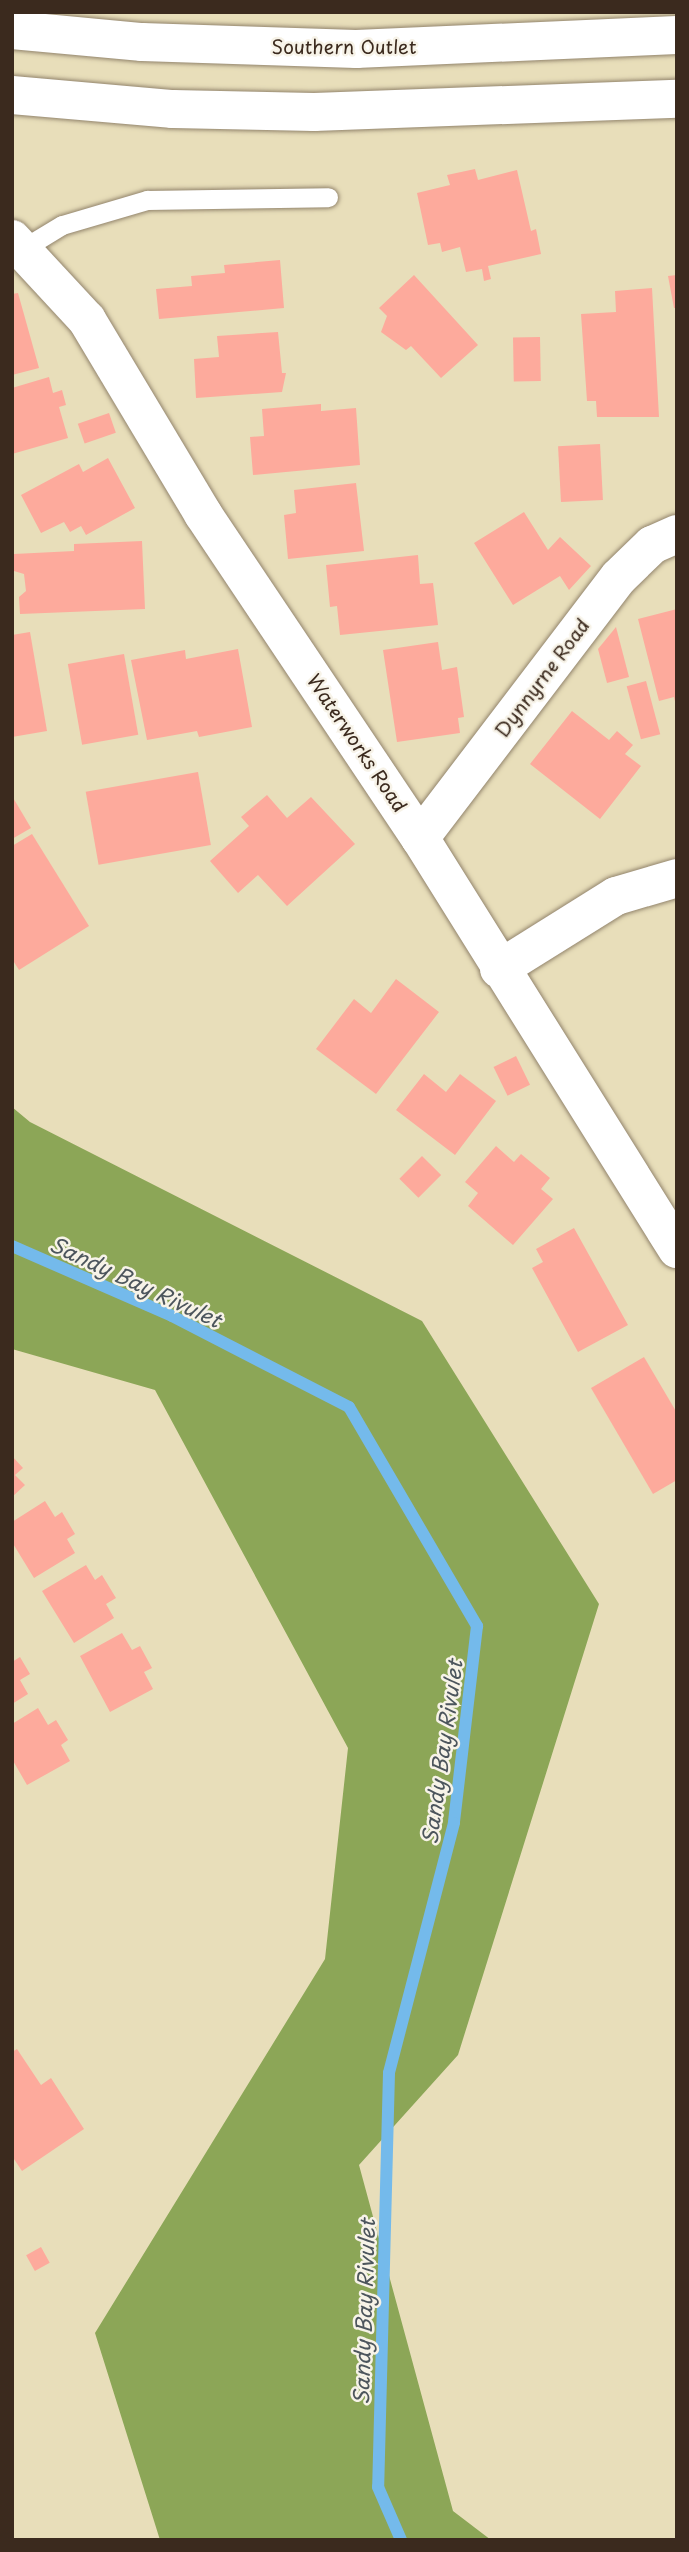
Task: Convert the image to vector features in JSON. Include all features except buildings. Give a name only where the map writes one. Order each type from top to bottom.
[{"type":"main road","name":"Southern Outlet","points":[[12,30],[142,42],[356,49],[677,34]]},
{"type":"main road","points":[[12,95],[173,109],[314,112],[677,100]]},
{"type":"main road","name":"Waterworks Road","points":[[18,243],[87,320],[203,514],[420,838],[499,969],[677,1249]]},
{"type":"main road","name":"Dynnyrne Road","points":[[420,838],[619,576],[652,545],[677,534]]},
{"type":"main road","points":[[499,969],[616,896],[677,878]]},
{"type":"lane","name":"Waterworks Road","points":[[18,243],[62,225],[147,200],[328,197]]},
{"type":"green space","points":[[12,1107],[30,1122],[422,1321],[599,1604],[458,2055],[359,2165],[453,2511],[491,2540],[160,2540],[95,2333],[325,1959],[348,1748],[155,1390],[12,1349]]},
{"type":"waterway","name":"Sandy Bay Rivulet","points":[[12,1246],[172,1316],[349,1407],[477,1626],[454,1823],[389,2073],[378,2487],[401,2540]]}]
